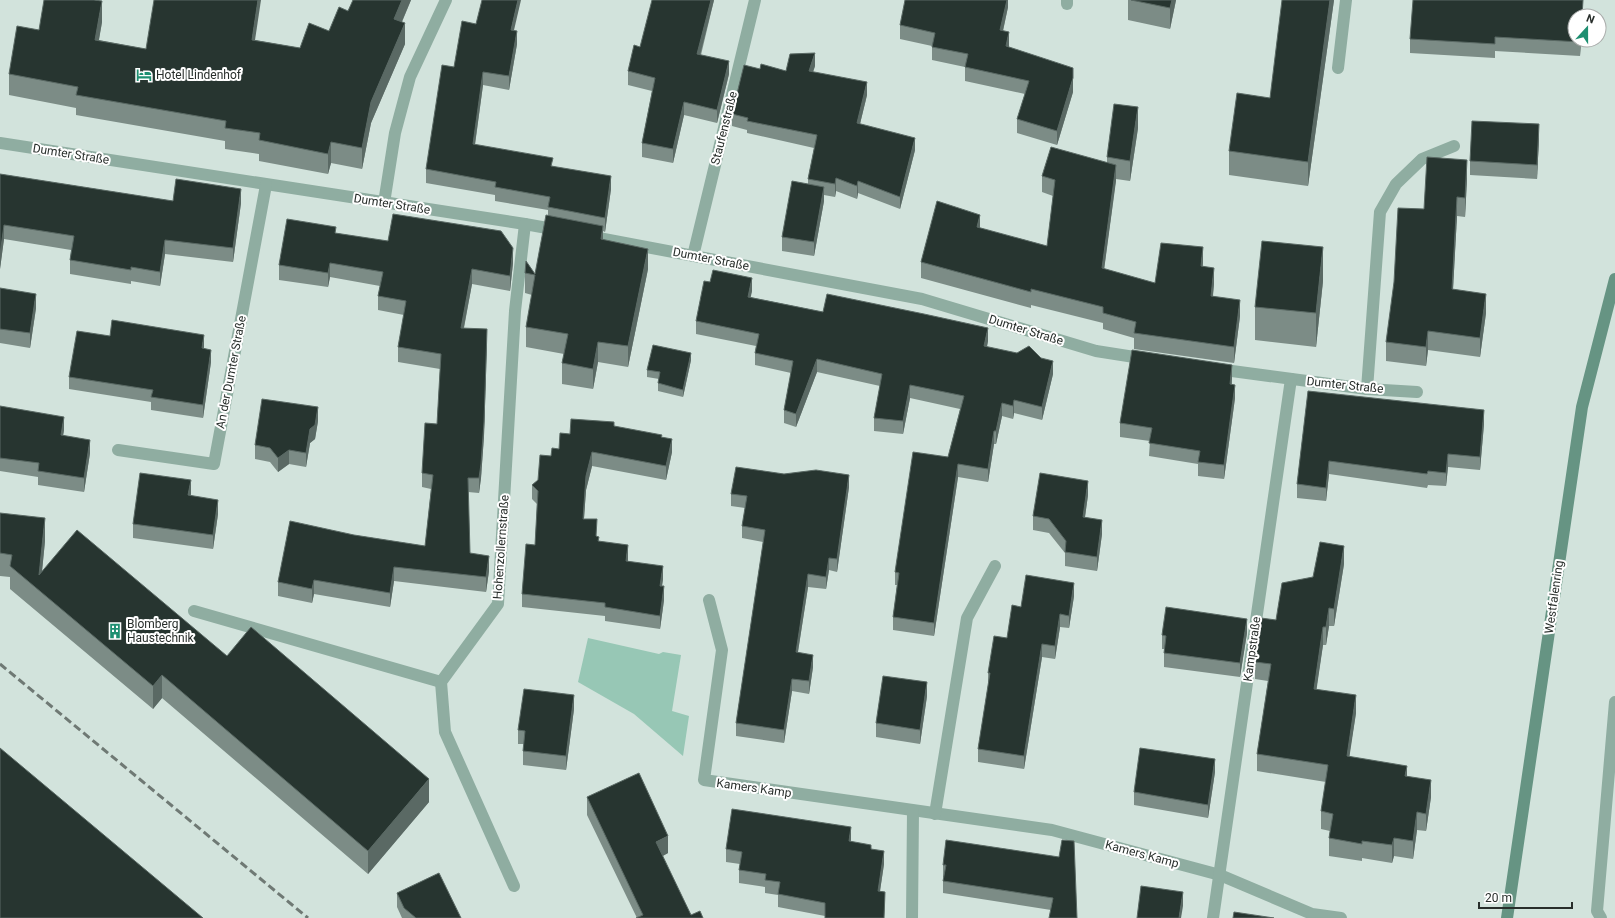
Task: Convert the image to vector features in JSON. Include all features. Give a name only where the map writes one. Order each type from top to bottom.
[{"type":"main road","name":"Westfalenring","points":[[1507,918],[1582,407],[1615,279]]},
{"type":"street","points":[[384,202],[395,133],[410,77],[446,0]]},
{"type":"street","name":"Staufenstraße","points":[[693,256],[755,0]]},
{"type":"street","points":[[1338,68],[1346,0]]},
{"type":"street","name":"Dumter Straße","points":[[0,143],[575,233],[922,299],[1096,351],[1158,360]]},
{"type":"street","points":[[1367,388],[1380,212],[1396,184],[1422,159],[1454,146]]},
{"type":"street","name":"An der Dumter Straße","points":[[118,450],[214,464],[266,185]]},
{"type":"street","name":"Hohenzollernstraße","points":[[441,682],[498,604],[515,311],[525,224]]},
{"type":"street","name":"Dumter Straße","points":[[1205,367],[1367,388],[1417,392]]},
{"type":"street","name":"Kampstraße","points":[[1213,918],[1291,379]]},
{"type":"street","points":[[936,814],[967,618],[995,566]]},
{"type":"street","name":"Kamers Kamp","points":[[709,600],[722,650],[704,780],[1052,830],[1220,875],[1312,914],[1341,918]]},
{"type":"street","points":[[194,611],[441,682],[445,732],[514,886]]},
{"type":"street","points":[[1601,918],[1596,911],[1615,702]]},
{"type":"street","points":[[912,918],[913,811]]},
{"type":"green space","points":[[588,638],[659,654],[663,652],[681,655],[672,711],[689,716],[683,756],[634,714],[578,682]]},
{"type":"building","points":[[44,0],[102,1],[95,40],[146,49],[154,0],[258,0],[252,40],[300,48],[309,23],[329,31],[339,7],[348,11],[353,0],[402,0],[394,19],[405,23],[371,102],[362,148],[331,142],[328,154],[259,140],[260,133],[225,128],[226,121],[76,95],[78,87],[9,74],[17,26],[39,30]]},
{"type":"building","points":[[482,0],[518,0],[511,30],[517,31],[509,76],[483,72],[473,144],[553,158],[551,166],[611,176],[605,218],[548,207],[550,197],[495,187],[496,182],[426,169],[442,65],[454,67],[462,21],[476,24]]},
{"type":"building","points":[[652,0],[711,0],[697,54],[729,61],[717,110],[684,102],[673,149],[642,143],[655,78],[628,71],[634,45],[640,47]]},
{"type":"building","points":[[905,0],[1007,0],[1000,30],[1009,32],[1006,46],[1073,68],[1073,78],[1057,131],[1017,119],[1029,81],[965,67],[968,54],[932,47],[935,33],[900,25]]},
{"type":"building","points":[[1131,0],[1172,0],[1170,8]]},
{"type":"building","points":[[1282,0],[1330,0],[1308,162],[1229,151],[1237,93],[1270,98]]},
{"type":"building","points":[[1413,0],[1583,0],[1582,8],[1567,8],[1567,41],[1495,37],[1495,44],[1410,39]]},
{"type":"building","points":[[815,53],[809,71],[867,82],[857,123],[915,138],[900,197],[858,181],[857,186],[836,178],[835,184],[808,179],[817,135],[747,121],[748,118],[732,114],[744,65],[760,69],[761,64],[786,71],[790,54]]},
{"type":"building","points":[[1114,104],[1138,107],[1130,161],[1107,157]]},
{"type":"building","points":[[1472,121],[1539,124],[1537,165],[1470,161]]},
{"type":"building","points":[[1051,147],[1116,165],[1102,268],[1155,283],[1161,243],[1203,247],[1201,266],[1214,268],[1211,296],[1240,300],[1234,347],[1134,333],[1136,322],[1103,313],[1103,307],[1031,289],[1031,292],[921,262],[937,201],[980,215],[977,227],[1047,246],[1055,180],[1042,176]]},
{"type":"building","points":[[1427,157],[1467,160],[1465,198],[1457,197],[1452,289],[1486,294],[1480,338],[1428,331],[1426,347],[1386,342],[1394,282],[1398,208],[1424,209]]},
{"type":"building","points":[[0,174],[173,201],[176,179],[241,189],[233,248],[165,240],[160,272],[131,267],[131,270],[70,260],[74,236],[4,225],[0,255]]},
{"type":"building","points":[[792,181],[824,187],[814,242],[782,237]]},
{"type":"building","points":[[393,214],[501,231],[513,248],[510,276],[472,269],[461,328],[487,329],[481,464],[479,478],[468,478],[470,553],[489,556],[486,577],[394,567],[390,593],[314,580],[312,589],[278,582],[290,521],[354,535],[425,546],[433,475],[422,473],[425,423],[437,424],[441,354],[398,347],[406,301],[378,296],[383,272],[330,263],[328,273],[279,265],[287,219],[336,227],[335,233],[388,241]]},
{"type":"building","points":[[546,215],[603,226],[601,239],[648,249],[628,346],[598,342],[593,369],[562,363],[568,334],[526,327],[535,275],[525,273],[526,261],[535,274]]},
{"type":"building","points":[[1262,241],[1323,247],[1316,313],[1255,307]]},
{"type":"building","points":[[713,270],[752,278],[748,297],[823,312],[827,294],[924,314],[988,328],[984,346],[1017,353],[1029,346],[1041,358],[1053,361],[1042,407],[1014,400],[1013,406],[1002,403],[996,431],[994,431],[988,469],[958,464],[934,623],[893,617],[899,573],[895,572],[913,452],[948,457],[964,396],[910,385],[903,421],[874,418],[882,374],[817,359],[796,414],[784,410],[793,361],[755,353],[759,334],[696,321],[704,281],[710,282]]},
{"type":"building","points":[[0,288],[36,294],[30,333],[0,329]]},
{"type":"building","points":[[112,320],[204,335],[202,348],[211,350],[203,405],[151,397],[153,390],[69,377],[77,331],[110,336]]},
{"type":"building","points":[[653,345],[691,353],[683,390],[658,383],[660,372],[647,370]]},
{"type":"building","points":[[1132,350],[1232,365],[1230,384],[1235,385],[1224,465],[1198,462],[1200,451],[1149,443],[1152,428],[1120,423]]},
{"type":"building","points":[[1308,391],[1484,410],[1480,457],[1448,454],[1446,473],[1428,471],[1427,474],[1329,461],[1326,488],[1297,484]]},
{"type":"building","points":[[262,399],[318,407],[315,425],[310,429],[306,453],[289,450],[278,458],[270,448],[255,445]]},
{"type":"building","points":[[0,406],[64,417],[61,435],[90,440],[84,478],[38,471],[39,463],[0,458]]},
{"type":"building","points":[[571,419],[614,422],[614,426],[662,435],[661,437],[672,439],[666,466],[592,452],[586,476],[583,519],[597,519],[596,536],[599,537],[598,541],[628,545],[626,561],[663,566],[660,586],[664,586],[660,616],[605,607],[605,603],[522,594],[526,544],[535,545],[538,491],[532,485],[538,480],[540,455],[551,456],[552,448],[559,449],[560,433],[570,434]]},
{"type":"building","points":[[736,467],[784,474],[816,470],[849,475],[837,559],[829,558],[826,577],[808,574],[796,652],[813,655],[809,681],[792,679],[784,730],[736,723],[765,530],[742,526],[747,496],[731,494]]},
{"type":"building","points":[[140,473],[191,480],[188,495],[218,500],[213,535],[133,524]]},
{"type":"building","points":[[1040,473],[1088,481],[1083,517],[1102,520],[1097,557],[1065,552],[1066,541],[1049,519],[1033,516]]},
{"type":"building","points":[[0,513],[45,518],[39,575],[77,530],[227,656],[251,627],[429,779],[368,851],[162,675],[153,686],[10,566],[12,555],[0,553]]},
{"type":"building","points":[[1320,542],[1344,546],[1334,609],[1329,608],[1326,627],[1323,627],[1314,689],[1356,695],[1347,756],[1407,766],[1405,776],[1431,780],[1426,814],[1417,812],[1413,841],[1394,838],[1392,845],[1362,841],[1362,844],[1329,838],[1333,814],[1321,811],[1328,765],[1257,754],[1271,664],[1255,662],[1261,618],[1276,620],[1282,583],[1313,577]]},
{"type":"building","points":[[1026,575],[1074,583],[1069,616],[1060,614],[1055,646],[1042,644],[1024,756],[978,749],[990,673],[988,673],[994,636],[1007,638],[1012,605],[1021,607]]},
{"type":"building","points":[[1166,607],[1247,619],[1240,663],[1164,653],[1166,636],[1162,635]]},
{"type":"building","points":[[883,676],[927,682],[920,730],[876,723]]},
{"type":"building","points":[[524,689],[574,695],[566,756],[523,751],[525,731],[518,730]]},
{"type":"building","points":[[0,748],[203,918],[0,918]]},
{"type":"building","points":[[1140,748],[1215,759],[1208,805],[1134,792]]},
{"type":"building","points":[[639,773],[668,836],[656,842],[691,915],[700,911],[703,918],[636,918],[643,915],[587,797]]},
{"type":"building","points":[[732,809],[851,827],[849,841],[871,845],[871,849],[884,851],[878,891],[885,892],[884,918],[825,918],[825,903],[778,894],[780,882],[765,880],[766,874],[739,870],[742,852],[726,849]]},
{"type":"building","points":[[946,840],[1059,857],[1062,840],[1074,841],[1077,918],[1049,918],[1053,898],[943,881],[946,865],[943,865]]},
{"type":"building","points":[[439,873],[461,918],[416,918],[404,908],[397,893]]},
{"type":"building","points":[[1141,886],[1183,892],[1179,918],[1137,918]]},
{"type":"building","points":[[1234,912],[1274,918],[1233,918]]},
{"type":"railway","points":[[0,664],[308,918]]},
{"type":"place","name":"Hotel Lindenhof","points":[[144,75]]},
{"type":"place","name":"Blomberg Haustechnik","points":[[115,631]]}]
